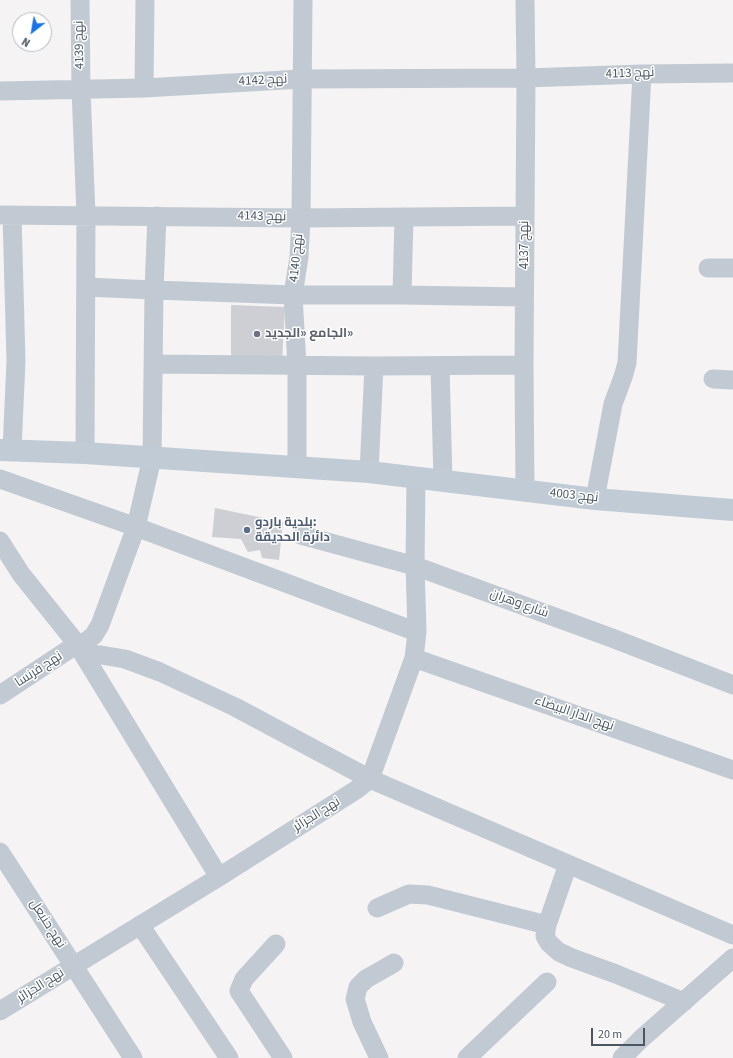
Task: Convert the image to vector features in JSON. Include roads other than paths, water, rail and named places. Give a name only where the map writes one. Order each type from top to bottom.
[{"type":"street","name":"نهج 4139","points":[[80,0],[81,89],[86,215],[85,453]]},
{"type":"street","points":[[144,88],[145,0]]},
{"type":"street","name":"نهج 4140","points":[[297,467],[297,366],[293,295],[299,257],[301,218],[303,0]]},
{"type":"street","name":"نهج 4137","points":[[525,0],[525,491]]},
{"type":"street","name":"نهج 4113","points":[[526,78],[733,73]]},
{"type":"street","points":[[595,499],[613,404],[627,363],[642,74]]},
{"type":"street","name":"نهج 4142","points":[[0,91],[144,88],[302,79],[526,78]]},
{"type":"street","points":[[6,215],[16,361],[6,450]]},
{"type":"street","name":"نهج 4143","points":[[6,215],[301,218],[525,216]]},
{"type":"street","name":"نهج فرنسا","points":[[0,695],[80,649],[94,635],[100,624],[136,527],[152,458],[156,216]]},
{"type":"street","points":[[402,294],[404,217]]},
{"type":"street","points":[[708,268],[733,268]]},
{"type":"street","points":[[86,287],[293,295],[402,294],[524,297]]},
{"type":"street","points":[[153,364],[297,366],[524,365]]},
{"type":"street","points":[[369,472],[374,366]]},
{"type":"street","points":[[440,366],[443,481]]},
{"type":"street","points":[[713,379],[733,380]]},
{"type":"street","name":"نهج 4003","points":[[6,450],[85,453],[369,472],[416,479],[595,499],[733,510]]},
{"type":"street","points":[[0,479],[136,527],[417,632]]},
{"type":"street","points":[[370,779],[414,658],[417,632],[415,566],[416,479]]},
{"type":"street","name":"شارع وهران","points":[[301,535],[415,566],[612,638],[733,685]]},
{"type":"street","points":[[0,541],[21,574],[80,649],[219,877]]},
{"type":"street","points":[[80,649],[125,659],[160,672],[235,707],[370,779],[733,935]]},
{"type":"street","name":"نهج الدار البيضاء","points":[[414,658],[733,770]]},
{"type":"street","name":"نهج الجزائر","points":[[0,1011],[219,877],[356,790],[370,779]]},
{"type":"street","name":"نهج حنبعل","points":[[0,852],[133,1058]]},
{"type":"street","points":[[568,864],[546,925],[545,936],[549,943],[558,952],[684,1002]]},
{"type":"street","points":[[377,908],[409,894],[428,895],[546,925]]},
{"type":"street","points":[[140,925],[229,1058]]},
{"type":"street","points":[[276,944],[244,980],[240,991],[283,1058]]},
{"type":"street","points":[[622,1058],[641,1039],[733,958]]},
{"type":"street","points":[[379,1058],[362,1022],[355,999],[358,987],[366,979],[394,963]]},
{"type":"street","points":[[467,1058],[547,982]]},
{"type":"place","name":"الجامع «الجديد»","points":[[257,334]]},
{"type":"place","name":"بلدية باردو: دائرة الحديقة","points":[[247,530]]}]
